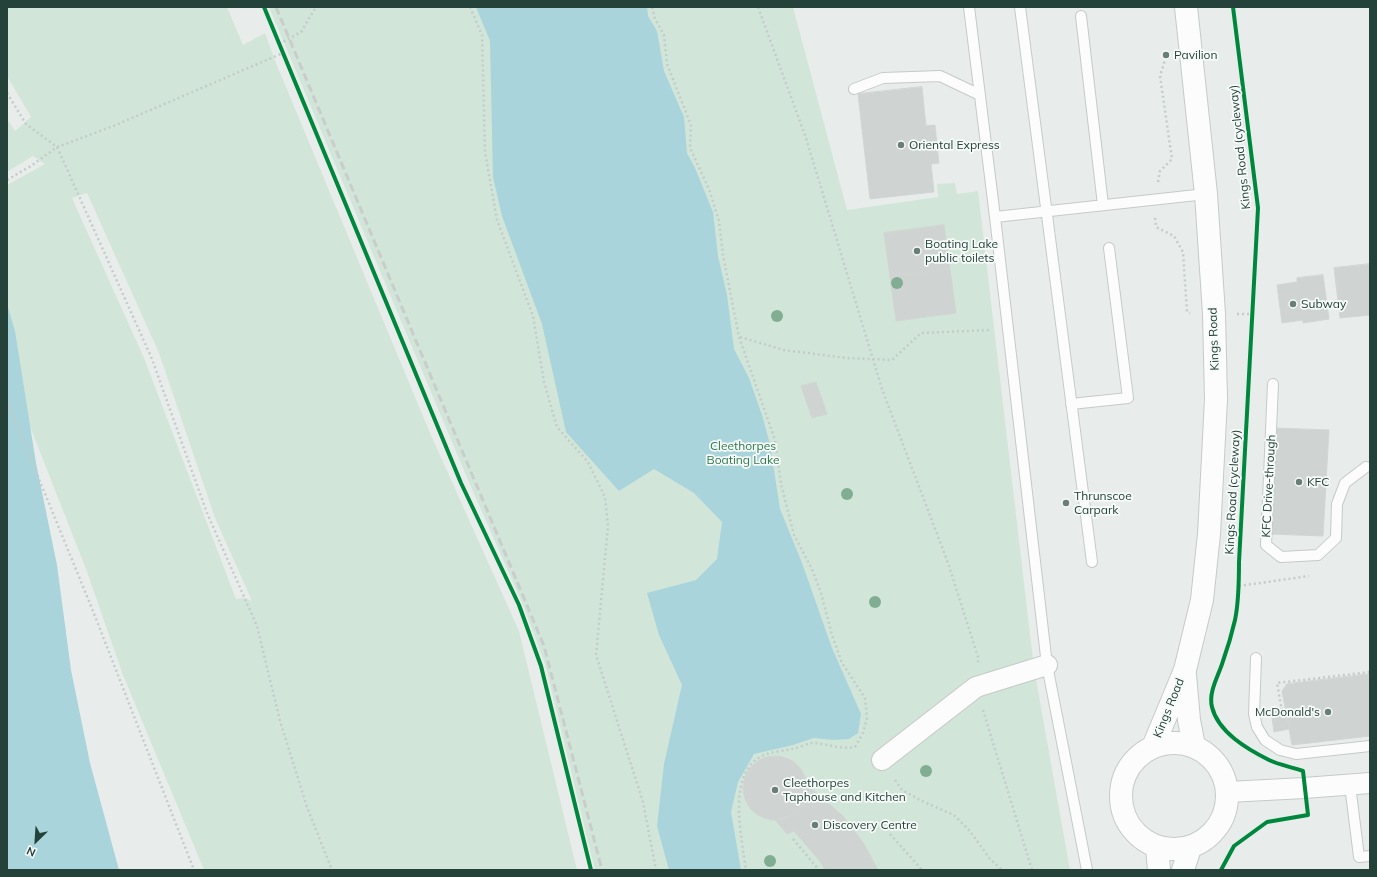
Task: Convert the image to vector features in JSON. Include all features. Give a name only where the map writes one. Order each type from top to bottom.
[{"type":"street","name":"Kings Road","points":[[1153,747],[1185,670],[1202,600],[1209,534],[1216,399],[1214,314],[1206,194],[1186,7]]},
{"type":"street","points":[[882,760],[976,687],[1047,665]]},
{"type":"street","name":"Kings Road","points":[[1185,670],[1189,720],[1194,746]]},
{"type":"street","name":"Kings Road","points":[[1173,743],[1194,746],[1217,764],[1228,792],[1224,816],[1211,836],[1190,848],[1173,850],[1157,847],[1143,839],[1131,828],[1124,814],[1121,798],[1122,783],[1129,768],[1139,756],[1153,747],[1173,743]]},
{"type":"street","points":[[1228,792],[1370,783]]},
{"type":"street","points":[[1157,847],[1159,870]]},
{"type":"street","points":[[1183,870],[1190,848]]},
{"type":"lane","points":[[969,7],[1047,665],[1087,870]]},
{"type":"lane","points":[[1020,7],[1092,562]]},
{"type":"lane","points":[[1081,16],[1103,205]]},
{"type":"lane","points":[[854,89],[883,78],[940,76],[980,95]]},
{"type":"lane","points":[[995,217],[1206,194]]},
{"type":"lane","points":[[1071,404],[1128,398],[1108,248]]},
{"type":"lane","name":"KFC Drive-through","points":[[1273,384],[1266,545],[1281,557],[1318,555],[1336,538],[1337,504],[1345,483],[1366,467]]},
{"type":"lane","points":[[1256,658],[1254,714],[1257,727],[1265,740],[1280,750],[1296,754],[1370,746]]},
{"type":"lane","points":[[1350,785],[1359,857],[1370,856]]},
{"type":"path","points":[[279,44],[301,32],[316,7]]},
{"type":"path","points":[[470,7],[482,35],[486,152],[497,220],[533,316],[544,382],[557,427],[588,462],[605,497],[608,526],[596,655],[642,802],[656,870]]},
{"type":"path","points":[[652,7],[655,19],[664,35],[667,64],[691,125],[690,148],[709,189],[719,221],[723,255],[739,336],[775,440],[781,484],[794,535],[812,569],[842,663],[865,698],[867,718],[863,733],[855,747],[836,747],[811,743],[798,748],[762,756],[753,762],[745,772],[741,784],[738,812],[746,870]]},
{"type":"path","points":[[758,7],[806,138],[882,389],[948,563],[978,657],[976,687],[1032,870]]},
{"type":"path","points":[[276,36],[286,60]]},
{"type":"path","points":[[7,180],[31,166],[58,147],[110,127],[283,53]]},
{"type":"path","points":[[7,93],[26,124],[58,147],[152,359],[207,513],[257,626],[280,721],[307,807],[332,870]]},
{"type":"path","points":[[1252,306],[1252,321]]},
{"type":"path","points":[[739,336],[784,350],[846,358],[892,360],[921,334],[1008,329]]},
{"type":"path","points":[[7,401],[91,606],[194,870]]},
{"type":"path","points":[[1238,593],[1239,580]]},
{"type":"path","points":[[1287,716],[1283,717],[1277,683],[1370,672]]},
{"type":"path","points":[[902,790],[922,801],[954,815],[970,831],[990,859],[1002,870]]},
{"type":"path","points":[[890,834],[922,870]]},
{"type":"path","points":[[793,839],[819,870]]},
{"type":"green space","points":[[7,7],[227,7],[243,45],[265,33],[276,63],[430,433],[519,631],[577,870],[204,870],[123,675],[86,569],[7,368],[7,185],[45,164],[33,156],[7,172],[7,119],[15,131],[31,117],[7,76]],"holes":[[[87,193],[159,353],[215,518],[252,601],[245,598],[236,599],[144,358],[72,198]]]},
{"type":"green space","name":"Cleethorpes Boating Lake","points":[[269,7],[793,7],[847,210],[938,197],[937,184],[955,183],[957,194],[978,191],[1034,668],[1070,870],[595,870],[545,664],[523,605],[468,480]]},
{"type":"water","points":[[476,7],[647,7],[648,16],[657,31],[664,71],[684,117],[687,153],[695,168],[713,212],[718,256],[727,295],[734,349],[749,378],[762,415],[770,444],[780,509],[802,563],[832,648],[861,714],[858,733],[849,739],[834,740],[814,738],[793,745],[754,754],[738,782],[731,812],[741,870],[669,870],[657,826],[664,764],[682,685],[659,635],[647,593],[696,580],[717,559],[722,522],[694,493],[654,469],[619,491],[566,432],[542,324],[502,216],[493,177],[490,41]]},
{"type":"water","points":[[7,304],[15,331],[36,463],[57,565],[71,670],[90,763],[119,870],[7,870]]},
{"type":"building","name":"Oriental Express","points":[[922,87],[926,126],[935,125],[939,163],[931,164],[934,192],[870,199],[858,94]]},
{"type":"building","name":"Boating Lake public toilets","points":[[944,225],[950,269],[890,277],[884,233]]},
{"type":"building","points":[[1370,264],[1370,315],[1340,318],[1334,268]]},
{"type":"building","name":"Boating Lake public toilets","points":[[950,269],[956,313],[896,321],[890,277]]},
{"type":"building","points":[[1323,275],[1329,319],[1303,323],[1303,320],[1282,323],[1277,285],[1297,282],[1297,278]]},
{"type":"building","points":[[816,382],[827,414],[812,418],[801,386]]},
{"type":"building","name":"KFC","points":[[1274,428],[1329,430],[1323,536],[1269,534]]},
{"type":"building","name":"McDonald's","points":[[1370,674],[1370,736],[1292,745],[1282,691],[1287,684]]},
{"type":"building","points":[[1285,708],[1289,729],[1274,732],[1271,711]]},
{"type":"building","name":"Cleethorpes Taphouse and Kitchen","points":[[775,756],[793,762],[801,770],[807,788],[801,806],[793,814],[775,820],[757,814],[749,806],[743,788],[749,770],[757,762]]},
{"type":"building","name":"Discovery Centre","points":[[807,785],[843,816],[864,844],[878,870],[825,870],[819,860],[794,831],[787,834],[775,820],[790,816],[798,810],[805,800]]},
{"type":"railway","points":[[276,7],[544,646],[602,870]]},
{"type":"cycle path","points":[[264,7],[461,483],[519,605],[541,666],[591,870]]},
{"type":"cycle path","name":"Kings Road (cycleway)","points":[[1221,870],[1234,846],[1267,822],[1308,815],[1303,771],[1269,760],[1234,739],[1220,724],[1215,716],[1211,701],[1211,695],[1233,630],[1238,598],[1258,208],[1233,7]]},
{"type":"place","name":"Pavilion","points":[[1166,55]]},
{"type":"place","name":"Oriental Express","points":[[901,145]]},
{"type":"place","name":"Boating Lake public toilets","points":[[917,251]]},
{"type":"place","name":"Subway","points":[[1293,304]]},
{"type":"place","name":"KFC","points":[[1299,482]]},
{"type":"place","name":"Thrunscoe Carpark","points":[[1066,503]]},
{"type":"place","name":"McDonald's","points":[[1328,712]]},
{"type":"place","name":"Cleethorpes Taphouse and Kitchen","points":[[775,790]]},
{"type":"place","name":"Discovery Centre","points":[[815,825]]}]
